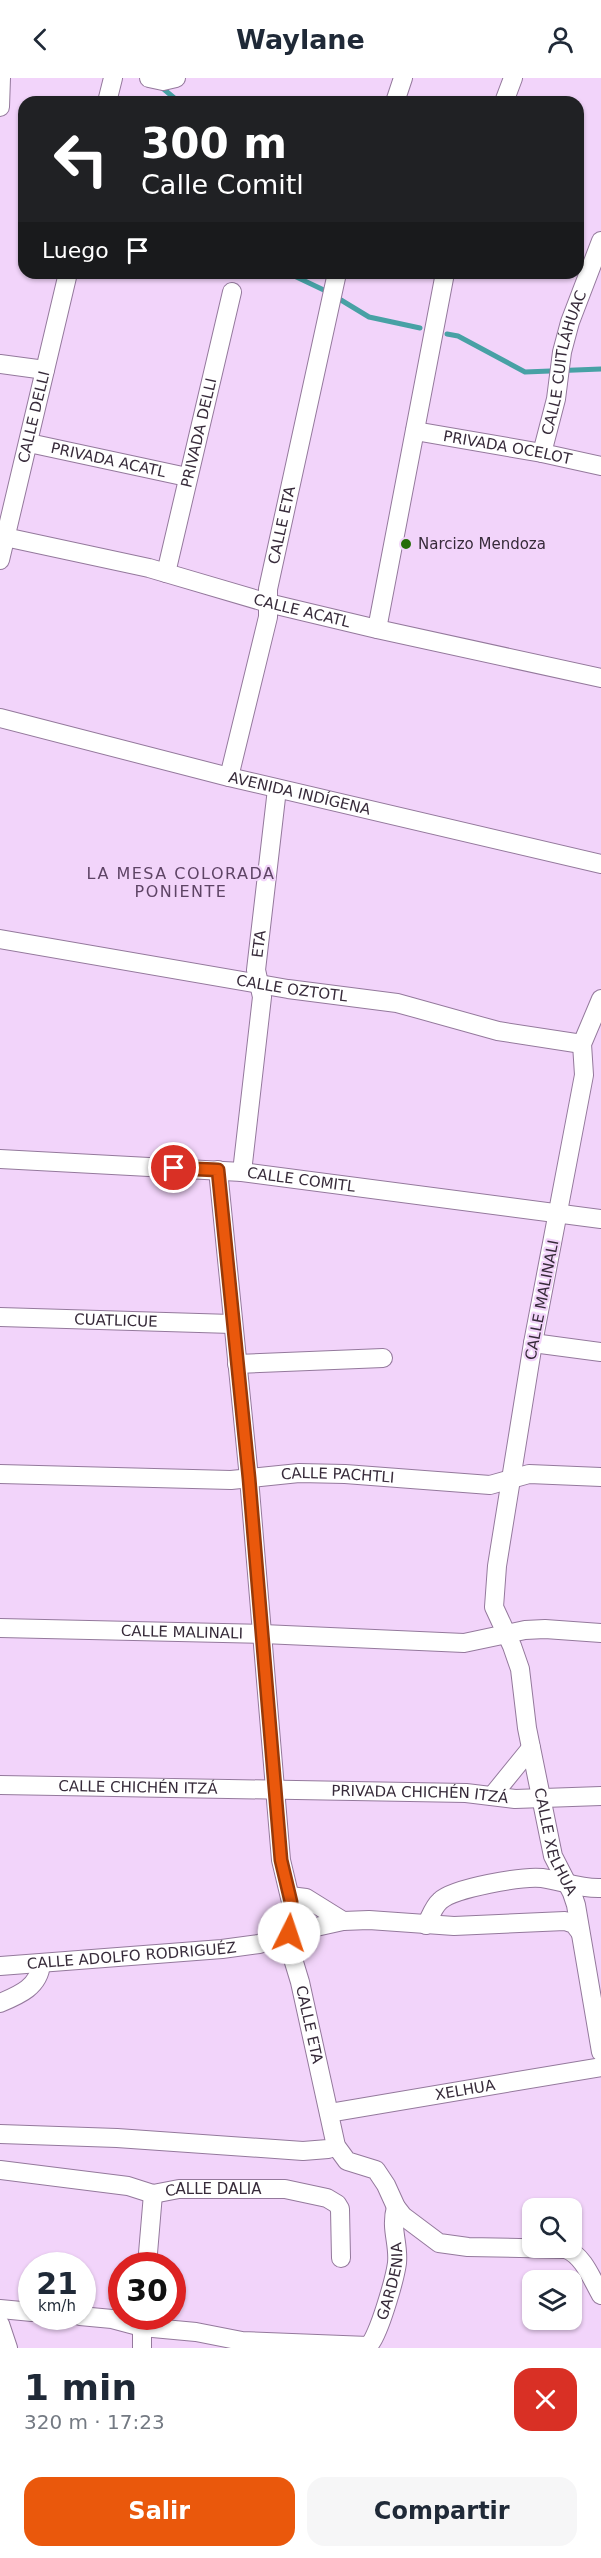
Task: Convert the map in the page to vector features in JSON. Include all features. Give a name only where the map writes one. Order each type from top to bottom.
[{"type":"street","points":[[0,107],[1,78]]},
{"type":"street","points":[[108,96],[112,78]]},
{"type":"street","points":[[149,78],[163,81],[176,78]]},
{"type":"street","points":[[397,96],[403,78]]},
{"type":"street","points":[[506,96],[513,78]]},
{"type":"street","name":"CALLE CUITLÁHUAC","points":[[542,453],[570,322],[601,241]]},
{"type":"street","name":"CALLE DELLI","points":[[0,560],[67,279]]},
{"type":"street","name":"CALLE ETA","points":[[229,777],[268,617],[268,589],[336,279]]},
{"type":"street","points":[[377,629],[444,279]]},
{"type":"street","name":"PRIVADA DELLI","points":[[166,573],[232,292]]},
{"type":"street","points":[[0,364],[45,370]]},
{"type":"street","name":"PRIVADA OCELOT","points":[[415,431],[542,453],[601,466]]},
{"type":"street","name":"PRIVADA ACATL","points":[[29,443],[188,477]]},
{"type":"street","name":"CALLE ACATL","points":[[5,537],[166,573],[268,603],[377,629],[601,678]]},
{"type":"street","name":"AVENIDA INDÍGENA","points":[[0,718],[277,789],[601,864]]},
{"type":"street","name":"ETA","points":[[242,1172],[262,997],[256,970],[277,789]]},
{"type":"street","name":"CALLE OZTOTL","points":[[0,939],[288,989],[397,1003],[498,1031],[582,1044]]},
{"type":"street","points":[[582,1044],[601,999]]},
{"type":"street","name":"CALLE MALINALI","points":[[506,1633],[495,1613],[493,1603],[497,1566],[533,1343],[584,1075],[582,1044]]},
{"type":"street","name":"CALLE COMITL","points":[[0,1160],[242,1172],[601,1219]]},
{"type":"street","name":"CALLE ETA","points":[[218,1170],[249,1478],[281,1860],[292,1913],[289,1933],[290,1949],[300,1982],[336,2146],[347,2161],[376,2170],[396,2207]]},
{"type":"street","name":"CUATLICUE","points":[[0,1317],[232,1324]]},
{"type":"street","points":[[533,1343],[601,1352]]},
{"type":"street","points":[[237,1364],[383,1358]]},
{"type":"street","name":"CALLE PACHTLI","points":[[0,1474],[231,1480],[299,1473],[345,1474],[490,1485],[529,1473],[601,1477]]},
{"type":"street","name":"CALLE MALINALI","points":[[0,1628],[263,1634],[464,1642],[506,1633],[545,1629],[601,1633]]},
{"type":"street","name":"CALLE XELHUA","points":[[506,1633],[520,1669],[531,1748],[553,1856],[576,1905],[601,2052]]},
{"type":"street","points":[[492,1796],[531,1748]]},
{"type":"street","name":"CALLE CHICHÉN ITZÁ","points":[[0,1785],[276,1790]]},
{"type":"street","name":"PRIVADA CHICHÉN ITZÁ","points":[[276,1790],[466,1793],[515,1799],[601,1796]]},
{"type":"street","points":[[426,1925],[437,1905],[444,1898],[482,1886],[537,1878],[584,1888],[601,1888]]},
{"type":"street","points":[[290,1896],[306,1898],[344,1921]]},
{"type":"street","name":"CALLE ADOLFO RODRIGUÉZ","points":[[0,1966],[222,1949],[259,1944],[289,1933],[344,1921],[369,1920],[426,1925],[565,1921],[574,1924],[580,1932]]},
{"type":"street","points":[[0,2003],[25,1991],[35,1983],[41,1964]]},
{"type":"street","name":"XELHUA","points":[[328,2114],[601,2067]]},
{"type":"street","points":[[0,2134],[117,2138],[303,2151],[320,2151],[336,2146]]},
{"type":"street","name":"CALLE DALIA","points":[[0,2170],[128,2186],[153,2194],[179,2189],[267,2188],[327,2198],[337,2204],[340,2210],[341,2258]]},
{"type":"street","points":[[148,2252],[153,2194]]},
{"type":"street","points":[[396,2207],[429,2238],[450,2246],[558,2248],[571,2251],[581,2261],[601,2295]]},
{"type":"street","name":"GARDENIA","points":[[185,2330],[242,2341],[368,2346],[375,2340],[397,2263],[392,2222],[396,2207]]},
{"type":"street","points":[[0,2309],[18,2311]]},
{"type":"street","points":[[0,2324],[8,2348]]},
{"type":"street","points":[[142,2330],[142,2348]]},
{"type":"waterway","points":[[160,86],[172,96]]},
{"type":"waterway","points":[[301,279],[328,292]]},
{"type":"waterway","points":[[336,297],[369,317],[420,328]]},
{"type":"waterway","points":[[447,334],[458,336],[525,372],[601,369]]},
{"type":"place","name":"Narcizo Mendoza","points":[[406,544]]},
{"type":"district","name":"LA MESA COLORADA PONIENTE","points":[[181,882]]},
{"type":"route","points":[[174,1168],[218,1170],[249,1478],[281,1860],[291,1902],[289,1933]]}]
